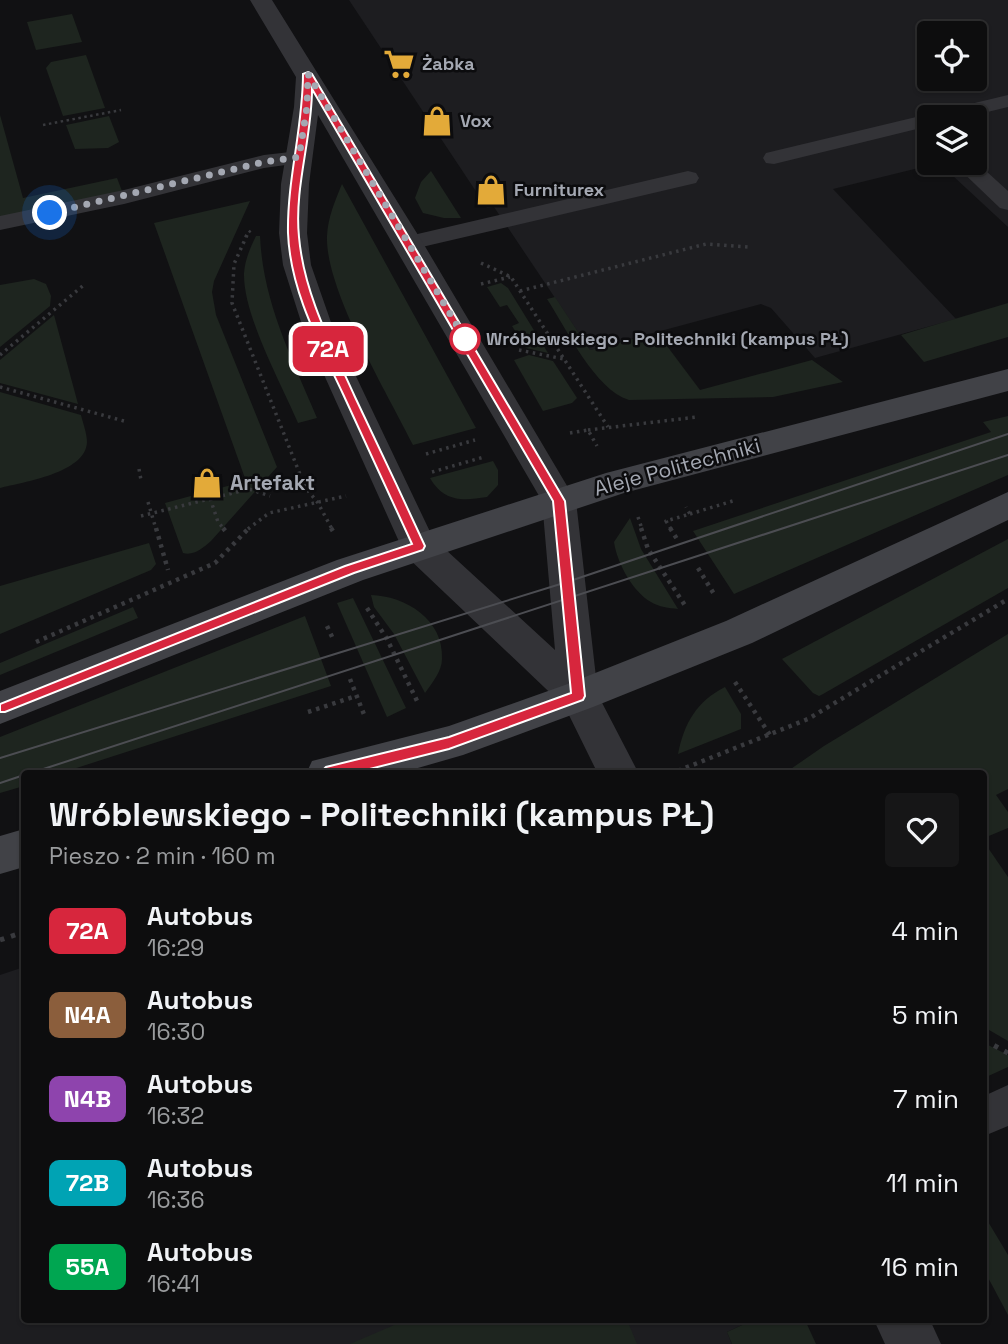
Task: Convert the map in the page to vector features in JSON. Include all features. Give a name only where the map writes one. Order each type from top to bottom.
[{"type":"main road","name":"Aleje Politechniki","points":[[0,708],[350,569],[419,546],[665,468],[1008,380]]},
{"type":"main road","points":[[342,770],[449,743],[579,696],[739,632],[1008,505]]},
{"type":"main road","points":[[0,855],[21,849]]},
{"type":"street","points":[[261,0],[409,243],[559,501],[579,696]]},
{"type":"street","points":[[308,74],[307,107],[295,184],[293,233],[303,290],[318,328],[419,546],[579,696],[617,770]]},
{"type":"street","points":[[903,1323],[914,1344]]},
{"type":"lane","points":[[987,106],[1008,101]]},
{"type":"lane","points":[[774,158],[917,126]]},
{"type":"lane","points":[[0,223],[124,197],[264,162],[299,157]]},
{"type":"lane","points":[[977,175],[1008,203]]},
{"type":"lane","points":[[409,243],[688,178]]},
{"type":"lane","points":[[987,1115],[1008,1105]]},
{"type":"path","points":[[43,125],[121,110]]},
{"type":"path","points":[[246,235],[234,262],[230,283],[232,303],[305,487],[332,527]]},
{"type":"path","points":[[520,291],[706,244],[748,247]]},
{"type":"path","points":[[477,285],[511,277],[608,427]]},
{"type":"path","points":[[0,355],[85,284]]},
{"type":"path","points":[[517,350],[564,359]]},
{"type":"path","points":[[0,387],[124,421]]},
{"type":"path","points":[[561,436],[588,430],[601,453]]},
{"type":"path","points":[[419,456],[482,438]]},
{"type":"path","points":[[428,473],[491,455]]},
{"type":"path","points":[[139,469],[141,480]]},
{"type":"path","points":[[141,516],[249,489],[270,496]]},
{"type":"path","points":[[208,492],[218,522],[227,533]]},
{"type":"path","points":[[33,644],[205,568],[222,557],[256,521],[269,513],[347,496]]},
{"type":"path","points":[[681,498],[690,514]]},
{"type":"path","points":[[677,538],[666,521],[736,500]]},
{"type":"path","points":[[148,502],[168,570]]},
{"type":"path","points":[[636,513],[645,533],[648,549],[687,610]]},
{"type":"path","points":[[698,568],[719,601]]},
{"type":"path","points":[[680,770],[808,719],[1008,599]]},
{"type":"path","points":[[379,627],[417,699]]},
{"type":"path","points":[[350,679],[366,721]]},
{"type":"path","points":[[735,682],[770,735]]},
{"type":"path","points":[[308,712],[356,696]]},
{"type":"path","points":[[0,940],[21,933]]},
{"type":"path","points":[[987,1042],[1008,1053]]},
{"type":"shaded area","points":[[349,0],[1008,0],[1008,227],[952,175],[987,175],[987,105],[917,105],[917,168],[833,189],[956,319],[815,358],[771,308],[761,304],[590,350],[494,207],[487,208]]},
{"type":"shaded area","points":[[72,14],[82,42],[36,50],[27,22]]},
{"type":"shaded area","points":[[86,55],[105,108],[63,116],[46,68],[51,62]]},
{"type":"shaded area","points":[[0,115],[23,198],[117,178],[122,191],[0,218]]},
{"type":"shaded area","points":[[109,116],[119,142],[108,148],[75,149],[66,125]]},
{"type":"shaded area","points":[[431,171],[461,218],[444,218],[423,213],[415,198],[421,182]]},
{"type":"shaded area","points":[[342,184],[476,428],[413,445],[360,342],[336,284],[327,236],[330,216]]},
{"type":"shaded area","points":[[250,201],[214,281],[212,292],[216,315],[277,467],[211,541],[202,549],[187,554],[183,553],[165,503],[246,481],[154,223]]},
{"type":"shaded area","points":[[256,236],[260,236],[262,261],[280,330],[317,418],[298,423],[256,328],[245,290],[244,273],[245,263]]},
{"type":"shaded area","points":[[34,279],[46,284],[51,296],[50,306],[0,347],[0,285]]},
{"type":"shaded area","points":[[501,283],[508,288],[548,353],[526,348],[512,326],[519,323],[507,305],[500,307],[487,287]]},
{"type":"shaded area","points":[[555,297],[590,350],[648,335],[664,342],[700,390],[812,360],[843,382],[773,397],[629,400],[616,394],[605,384],[582,357],[547,299]]},
{"type":"shaded area","points":[[1008,303],[1008,337],[924,362],[901,335]]},
{"type":"shaded area","points":[[54,315],[78,404],[0,383],[0,360]]},
{"type":"shaded area","points":[[529,355],[553,361],[577,398],[572,403],[543,411],[514,360]]},
{"type":"shaded area","points":[[0,392],[81,415],[87,439],[84,453],[65,469],[0,488]]},
{"type":"shaded area","points":[[1008,416],[1008,475],[734,594],[693,531],[991,432],[983,422]]},
{"type":"shaded area","points":[[493,461],[498,470],[498,485],[487,497],[462,499],[448,496],[435,486],[430,478]]},
{"type":"shaded area","points":[[630,518],[641,549],[678,609],[657,605],[644,597],[622,568],[614,542]]},
{"type":"shaded area","points":[[1008,539],[1008,588],[823,694],[819,696],[813,693],[782,659]]},
{"type":"shaded area","points":[[149,543],[156,564],[151,570],[0,634],[0,586]]},
{"type":"shaded area","points":[[371,595],[384,596],[409,605],[420,612],[437,632],[442,663],[425,693],[394,634],[374,607]]},
{"type":"shaded area","points":[[353,598],[406,708],[387,717],[337,603]]},
{"type":"shaded area","points":[[133,607],[138,618],[0,675],[0,663]]},
{"type":"shaded area","points":[[305,616],[331,686],[70,770],[21,770],[21,787],[0,793],[0,737]]},
{"type":"shaded area","points":[[1008,634],[1008,789],[996,795],[1008,812],[1008,828],[987,837],[987,770],[789,770]]},
{"type":"shaded area","points":[[725,687],[741,714],[741,729],[678,754],[684,732],[693,714],[707,699]]},
{"type":"shaded area","points":[[987,846],[1008,877],[1008,1041],[987,1029]]},
{"type":"shaded area","points":[[21,968],[21,1323],[746,1323],[727,1332],[732,1344],[0,1344],[0,975]]},
{"type":"shaded area","points":[[987,1044],[1008,1055],[1008,1067],[987,1077]]},
{"type":"shaded area","points":[[987,1220],[1008,1255],[1008,1315],[987,1276]]},
{"type":"shaded area","points":[[399,1323],[628,1323],[637,1344],[350,1344]]},
{"type":"shaded area","points":[[746,1323],[806,1323],[816,1344],[732,1344],[727,1332]]},
{"type":"tram line","points":[[0,758],[567,582],[1008,434]]},
{"type":"tram line","points":[[40,770],[1008,455]]},
{"type":"tram line","points":[[0,783],[21,776]]},
{"type":"bus line","name":"72A","points":[[0,708],[350,569],[419,546],[318,328],[303,290],[297,265],[293,233],[295,184],[307,107],[308,74],[559,501],[579,696],[449,743],[342,770]]},
{"type":"place","name":"Żabka","points":[[399,64]]},
{"type":"place","name":"Vox","points":[[437,121]]},
{"type":"place","name":"Furniturex","points":[[491,190]]},
{"type":"place","name":"Wróblewskiego - Politechniki (kampus PŁ)","points":[[465,339]]},
{"type":"place","name":"Artefakt","points":[[207,483]]},
{"type":"route","points":[[50,213],[264,162],[299,157],[307,107],[308,74],[465,339]]}]
